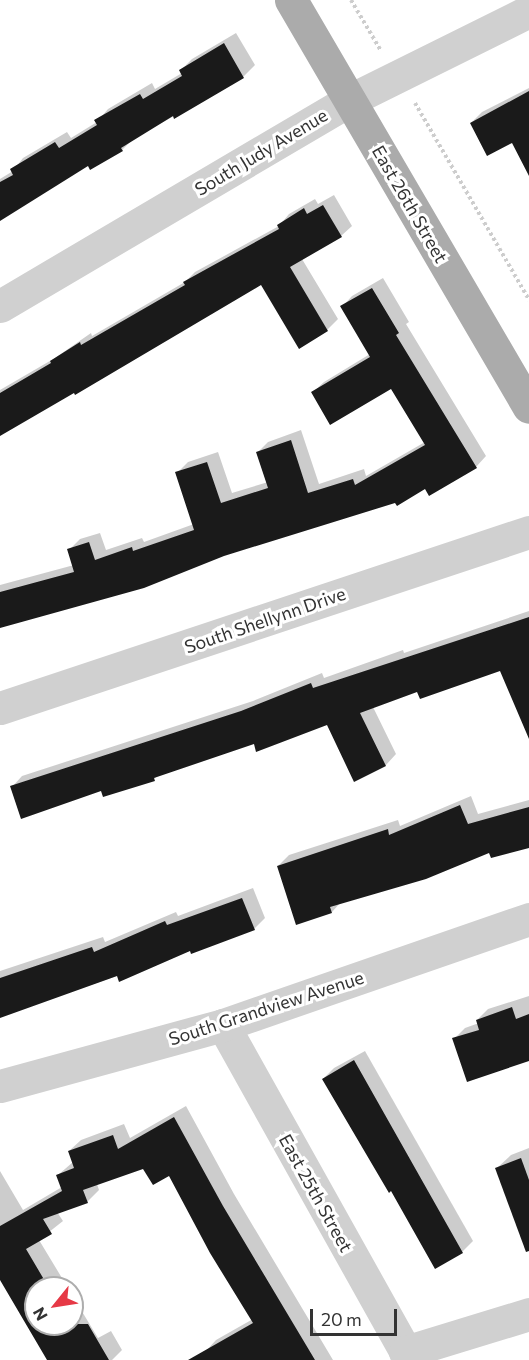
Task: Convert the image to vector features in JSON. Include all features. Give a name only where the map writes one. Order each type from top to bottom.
[{"type":"main road","name":"East 26th Street","points":[[291,0],[529,407]]},
{"type":"street","name":"South Judy Avenue","points":[[0,306],[350,100],[529,10]]},
{"type":"street","name":"South Shellynn Drive","points":[[0,708],[529,532]]},
{"type":"street","name":"South Grandview Avenue","points":[[0,1086],[223,1025],[529,919]]},
{"type":"street","name":"East 25th Street","points":[[223,1025],[408,1356]]},
{"type":"street","points":[[408,1356],[529,1314]]},
{"type":"path","points":[[351,0],[529,300]]},
{"type":"building","points":[[224,43],[244,78],[174,119],[173,116],[121,148],[123,151],[90,170],[88,166],[0,221],[0,182],[13,175],[10,169],[55,142],[59,148],[97,125],[94,120],[140,94],[143,99],[182,76],[179,70]]},
{"type":"building","points":[[529,91],[529,176],[512,143],[487,156],[470,123]]},
{"type":"building","points":[[323,205],[342,237],[290,267],[328,331],[299,349],[261,285],[75,395],[74,393],[0,436],[0,393],[51,363],[50,361],[80,342],[81,345],[185,285],[183,282],[279,229],[277,225],[304,208],[307,214]]},
{"type":"building","points":[[372,288],[399,333],[396,335],[477,468],[429,496],[425,489],[397,506],[395,503],[224,556],[144,588],[0,628],[0,592],[74,572],[67,549],[89,542],[95,560],[132,547],[133,551],[194,530],[175,472],[207,462],[221,503],[268,488],[256,452],[291,440],[308,493],[353,479],[355,485],[425,445],[391,389],[330,425],[311,392],[370,357],[340,306]]},
{"type":"building","points":[[529,617],[529,739],[500,671],[420,699],[417,692],[360,713],[386,766],[354,782],[327,725],[256,752],[254,744],[154,778],[155,781],[103,797],[101,791],[21,819],[10,786],[241,711],[311,683],[313,688]]},
{"type":"building","points":[[460,805],[468,824],[529,807],[529,848],[491,858],[489,853],[426,879],[330,907],[332,913],[296,925],[277,866],[388,829],[389,835]]},
{"type":"building","points":[[242,898],[255,930],[191,954],[190,951],[119,982],[117,976],[0,1018],[0,978],[92,947],[94,952],[165,921],[167,925]]},
{"type":"building","points":[[512,1007],[516,1019],[529,1014],[529,1061],[467,1082],[452,1038],[479,1030],[476,1020]]},
{"type":"building","points":[[354,1060],[463,1253],[435,1269],[391,1191],[389,1193],[322,1079]]},
{"type":"building","points":[[174,1117],[223,1206],[315,1360],[188,1360],[253,1323],[210,1253],[169,1176],[153,1185],[143,1169],[83,1190],[88,1203],[43,1219],[52,1234],[26,1249],[42,1276],[24,1276],[24,1321],[0,1280],[0,1226],[62,1191],[56,1175],[74,1168],[68,1151],[113,1135],[118,1149]]},
{"type":"building","points":[[521,1158],[529,1180],[529,1251],[526,1252],[495,1168]]},
{"type":"building","points":[[84,1324],[88,1324],[109,1360],[47,1360],[33,1336],[84,1336]]}]
